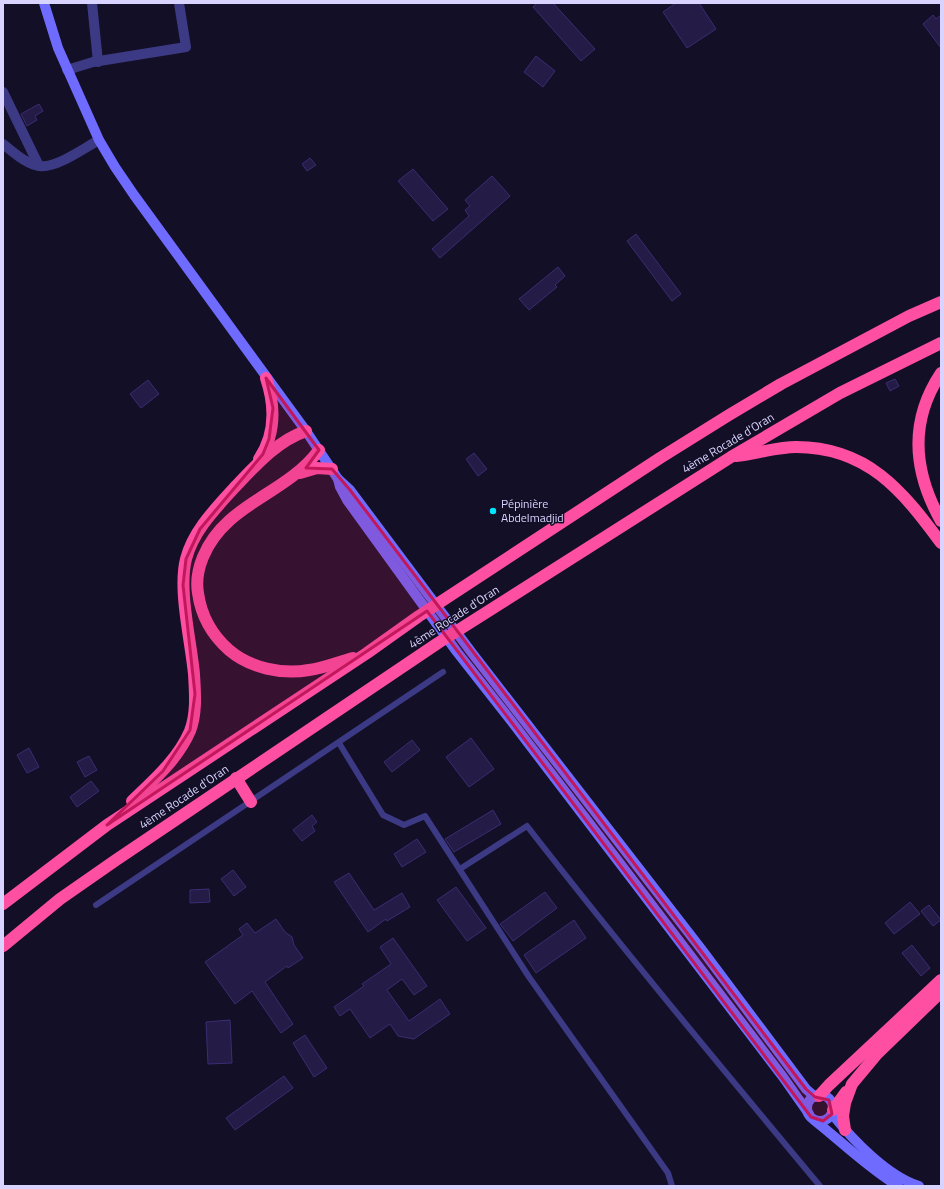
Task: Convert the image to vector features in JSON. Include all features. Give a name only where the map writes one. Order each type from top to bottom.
[{"type":"highway","name":"4ème Rocade d'Oran","points":[[3,904],[107,825],[367,653],[419,616],[660,458],[781,384],[908,316],[941,302]]},
{"type":"highway","name":"4ème Rocade d'Oran","points":[[3,946],[60,899],[236,778],[438,643],[730,457],[840,394],[941,343]]},
{"type":"highway","points":[[941,372],[929,392],[925,404],[919,428],[918,448],[923,481],[941,520]]},
{"type":"highway","points":[[254,467],[263,454],[273,424],[274,408],[266,378]]},
{"type":"highway","points":[[107,825],[163,771],[179,751],[190,730],[194,715],[195,694],[183,584],[186,559],[193,540],[227,496],[254,467],[288,438],[306,431]]},
{"type":"highway","points":[[730,457],[794,447],[822,449],[851,457],[863,463],[887,480],[926,522],[941,543]]},
{"type":"highway","points":[[319,450],[309,463],[297,474],[231,518],[214,535],[208,544],[200,564],[197,583],[199,600],[207,623],[220,642],[234,655],[256,666],[283,672],[308,670],[367,653]]},
{"type":"highway","points":[[297,474],[317,468],[335,474]]},
{"type":"highway","points":[[236,778],[251,802]]},
{"type":"highway","points":[[817,1096],[941,980]]},
{"type":"highway","points":[[832,1112],[852,1084],[877,1054],[941,992]]},
{"type":"highway","points":[[845,1130],[843,1116],[845,1103],[852,1084]]},
{"type":"main road","points":[[44,3],[58,48],[99,140],[134,196],[306,431],[335,474],[350,490],[472,652],[693,938],[806,1089],[817,1096]]},
{"type":"main road","points":[[335,474],[347,500],[457,652],[556,778],[778,1070],[811,1117],[862,1160],[898,1186]]},
{"type":"main road","points":[[817,1096],[823,1096],[830,1100],[832,1103],[832,1112],[827,1119],[823,1121],[811,1117],[808,1106],[811,1099],[817,1096]]},
{"type":"main road","points":[[832,1112],[845,1130],[870,1154],[893,1173],[918,1186]]},
{"type":"street","points":[[92,3],[98,62]]},
{"type":"street","points":[[67,70],[98,62],[186,47],[179,3]]},
{"type":"street","points":[[3,92],[39,166]]},
{"type":"street","points":[[3,144],[18,157],[39,166],[49,166],[99,140]]},
{"type":"lane","points":[[96,906],[443,672]]},
{"type":"lane","points":[[339,743],[383,815],[404,824],[425,816],[529,977],[668,1173],[672,1186]]},
{"type":"lane","points":[[460,869],[527,826],[591,909],[820,1186]]},
{"type":"highlighted area","points":[[266,378],[319,450],[306,468],[332,469],[350,490],[806,1089],[815,1097],[829,1100],[832,1114],[823,1121],[811,1117],[427,611],[107,825],[163,771],[190,730],[195,694],[183,585],[186,559],[200,529],[263,454],[269,439],[273,408]]},
{"type":"building","points":[[537,3],[553,3],[595,49],[581,61],[533,7]]},
{"type":"building","points":[[676,3],[699,3],[716,29],[687,48],[663,12]]},
{"type":"building","points":[[933,15],[936,19],[941,15],[941,48],[923,24]]},
{"type":"building","points":[[536,56],[555,71],[543,87],[524,72]]},
{"type":"building","points":[[39,104],[43,111],[35,116],[37,120],[27,126],[21,114]]},
{"type":"building","points":[[310,158],[316,165],[307,171],[302,164]]},
{"type":"building","points":[[413,169],[448,209],[433,221],[398,181]]},
{"type":"building","points":[[492,176],[510,196],[440,258],[432,249],[469,216],[465,210],[470,206],[465,200]]},
{"type":"building","points":[[636,234],[681,294],[672,301],[627,241]]},
{"type":"building","points":[[558,267],[565,276],[555,285],[557,287],[529,310],[519,299]]},
{"type":"building","points":[[895,379],[899,386],[890,391],[886,383]]},
{"type":"building","points":[[148,380],[159,394],[141,408],[130,394]]},
{"type":"building","points":[[474,453],[487,469],[478,476],[466,459]]},
{"type":"building","points":[[471,738],[494,769],[469,787],[446,757]]},
{"type":"building","points":[[412,740],[420,750],[392,772],[384,762]]},
{"type":"building","points":[[29,748],[39,767],[27,773],[17,755]]},
{"type":"building","points":[[89,756],[97,770],[85,777],[77,762]]},
{"type":"building","points":[[91,781],[99,791],[77,807],[70,797]]},
{"type":"building","points":[[493,810],[501,824],[454,852],[445,839]]},
{"type":"building","points":[[312,815],[317,822],[312,826],[315,831],[302,841],[293,830]]},
{"type":"building","points":[[417,839],[426,852],[402,867],[394,854]]},
{"type":"building","points":[[233,870],[246,887],[234,896],[221,879]]},
{"type":"building","points":[[349,873],[374,910],[402,893],[410,907],[387,921],[386,919],[368,932],[334,882]]},
{"type":"building","points":[[456,887],[486,928],[467,941],[437,900]]},
{"type":"building","points":[[209,889],[210,902],[190,903],[190,890]]},
{"type":"building","points":[[545,892],[557,908],[513,941],[500,924]]},
{"type":"building","points":[[910,902],[920,914],[894,934],[885,923]]},
{"type":"building","points":[[929,905],[941,920],[933,926],[921,911]]},
{"type":"building","points":[[276,919],[285,932],[292,937],[294,945],[303,958],[288,968],[287,966],[265,982],[293,1024],[281,1033],[252,991],[235,1004],[205,962],[243,935],[239,929],[247,923],[255,933]]},
{"type":"building","points":[[574,920],[586,938],[536,973],[524,955]]},
{"type":"building","points":[[393,938],[427,986],[414,995],[402,979],[387,990],[409,1021],[440,999],[450,1014],[414,1039],[398,1036],[390,1024],[370,1038],[350,1009],[340,1016],[334,1007],[364,986],[362,984],[391,964],[380,947]]},
{"type":"building","points":[[912,945],[930,968],[921,976],[902,953]]},
{"type":"building","points":[[230,1020],[232,1063],[208,1064],[206,1022]]},
{"type":"building","points":[[305,1035],[327,1068],[314,1077],[293,1043]]},
{"type":"building","points":[[284,1076],[293,1088],[235,1130],[226,1118]]},
{"type":"place","name":"Pépinière Abdelmadjid","points":[[493,511]]}]
